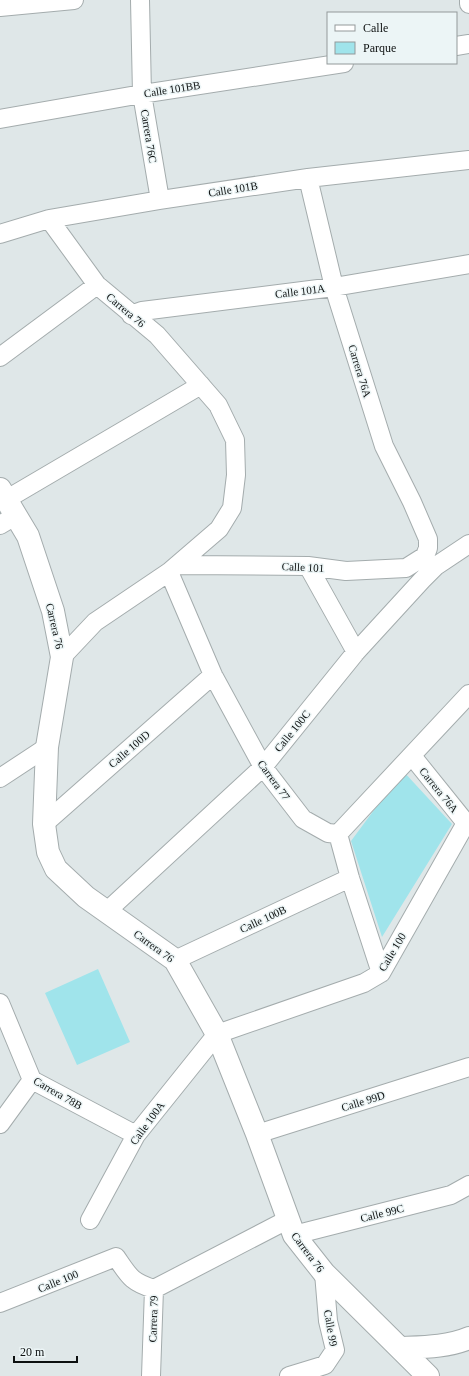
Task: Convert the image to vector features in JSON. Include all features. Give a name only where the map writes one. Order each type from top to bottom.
[{"type":"street","points":[[0,7],[74,0]]},
{"type":"street","name":"Carrera 76C","points":[[140,0],[142,94],[160,200]]},
{"type":"street","points":[[457,46],[469,44]]},
{"type":"street","name":"Calle 101BB","points":[[0,119],[142,94],[337,64]]},
{"type":"street","name":"Calle 101B","points":[[0,234],[49,220],[160,200],[308,178],[469,160]]},
{"type":"street","name":"Carrera 76A","points":[[308,178],[334,287],[384,446],[412,502],[428,539],[428,548],[425,556]]},
{"type":"street","name":"Carrera 76","points":[[49,220],[97,286],[157,335],[201,385],[218,405],[236,440],[236,475],[232,508],[219,529],[173,568]]},
{"type":"street","name":"Calle 101A","points":[[131,315],[142,311],[334,287],[469,264]]},
{"type":"street","points":[[0,357],[97,286]]},
{"type":"street","points":[[5,507],[201,385]]},
{"type":"street","name":"Carrera 76","points":[[5,507],[28,536],[53,611],[62,657],[47,747],[44,824],[48,852],[56,869],[106,912],[176,960],[217,1034],[257,1134],[290,1227],[324,1273],[428,1376]]},
{"type":"street","name":"Calle 100C","points":[[106,912],[263,767],[356,652],[432,570],[469,544]]},
{"type":"street","name":"Calle 101","points":[[173,568],[308,566],[346,571],[406,568],[425,556]]},
{"type":"street","points":[[308,566],[356,652]]},
{"type":"street","points":[[62,657],[95,622],[173,568]]},
{"type":"street","name":"Carrera 77","points":[[173,568],[213,675],[263,767],[303,819],[328,833],[338,834]]},
{"type":"street","name":"Calle 100D","points":[[44,824],[213,675]]},
{"type":"street","points":[[381,973],[350,878],[338,834],[469,694]]},
{"type":"street","points":[[0,778],[47,747]]},
{"type":"street","name":"Carrera 76A","points":[[412,756],[468,823]]},
{"type":"street","name":"Calle 100","points":[[217,1034],[364,983],[381,973],[468,823]]},
{"type":"street","name":"Calle 100B","points":[[176,960],[350,878]]},
{"type":"street","name":"Carrera 78B","points":[[0,1003],[32,1080],[136,1135]]},
{"type":"street","name":"Calle 100A","points":[[90,1220],[136,1135],[217,1034]]},
{"type":"street","name":"Calle 99D","points":[[257,1134],[469,1067]]},
{"type":"street","points":[[0,1124],[32,1080]]},
{"type":"street","name":"Calle 99C","points":[[154,1289],[290,1227],[451,1195],[469,1185]]},
{"type":"street","name":"Calle 100","points":[[0,1303],[116,1257]]},
{"type":"street","name":"Carrera 79","points":[[116,1257],[131,1279],[139,1284],[154,1289],[151,1376]]},
{"type":"street","name":"Calle 99","points":[[289,1376],[325,1365],[336,1350],[328,1321],[324,1273]]},
{"type":"street","points":[[400,1348],[430,1347],[460,1342],[469,1338]]},
{"type":"green space","points":[[403,771],[452,824],[382,937],[351,841]]},
{"type":"green space","points":[[98,969],[130,1042],[77,1065],[45,993]]}]
